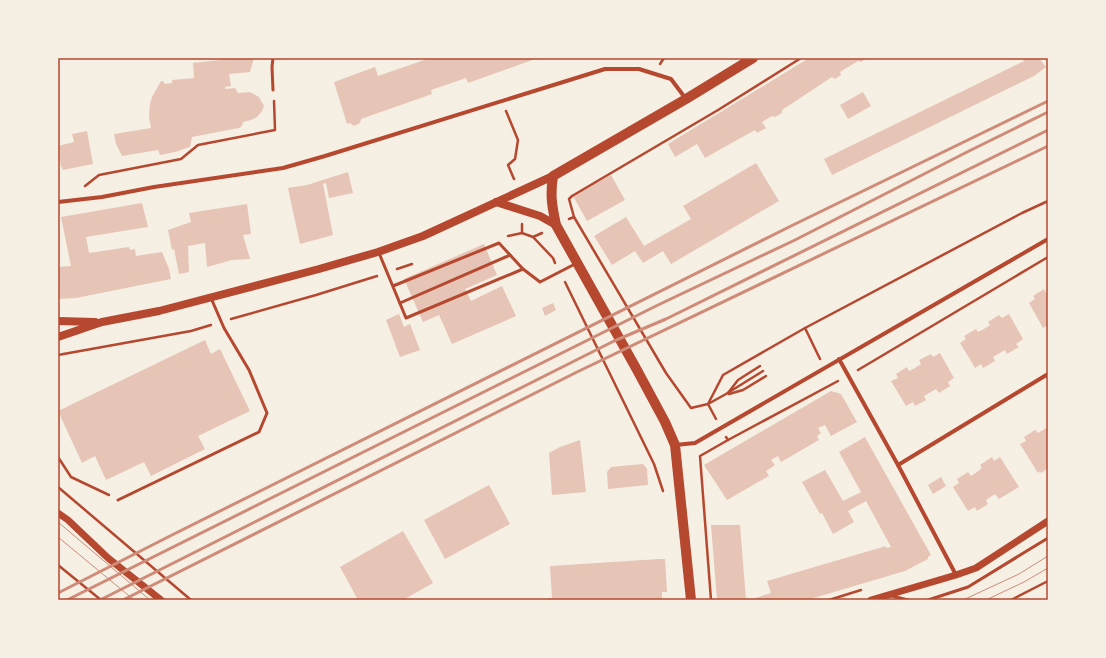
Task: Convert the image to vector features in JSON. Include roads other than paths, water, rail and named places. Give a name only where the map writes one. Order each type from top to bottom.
[{"type":"main road","points":[[58,337],[102,322],[159,311],[319,269],[378,252],[423,236],[553,176],[686,99],[753,58]]},
{"type":"main road","points":[[553,176],[551,203],[556,225],[637,370],[665,422],[675,445],[691,600]]},
{"type":"main road","points":[[496,202],[540,216],[556,225]]},
{"type":"main road","points":[[58,322],[102,322]]},
{"type":"street","points":[[58,202],[67,202],[283,168],[502,102],[605,69],[639,68],[671,79],[686,99]]},
{"type":"street","points":[[675,445],[695,443],[1048,239]]},
{"type":"street","points":[[840,359],[956,575]]},
{"type":"street","points":[[898,465],[1048,374]]},
{"type":"street","points":[[58,513],[68,520],[108,558],[161,600]]},
{"type":"street","points":[[871,600],[976,568],[1048,521]]},
{"type":"lane","points":[[273,90],[272,67],[274,58]]},
{"type":"lane","points":[[393,286],[499,243],[524,269],[540,282],[578,262]]},
{"type":"lane","points":[[378,252],[406,318],[524,269]]},
{"type":"lane","points":[[400,303],[510,255]]},
{"type":"lane","points":[[118,500],[259,432],[267,413],[249,370],[221,322],[211,297]]},
{"type":"lane","points":[[928,600],[968,587],[1048,538]]},
{"type":"lane","points":[[888,595],[908,600]]},
{"type":"tram line","points":[[58,522],[150,600]]},
{"type":"tram line","points":[[58,537],[134,600]]},
{"type":"tram line","points":[[963,600],[1019,574],[1048,556]]},
{"type":"tram line","points":[[986,600],[1024,582],[1048,568]]},
{"type":"railway","points":[[58,593],[791,226],[1048,101]]},
{"type":"railway","points":[[67,600],[658,305],[795,240],[1048,112]]},
{"type":"railway","points":[[100,600],[614,341],[666,319],[1048,130]]},
{"type":"railway","points":[[123,600],[577,372],[1048,146]]}]
